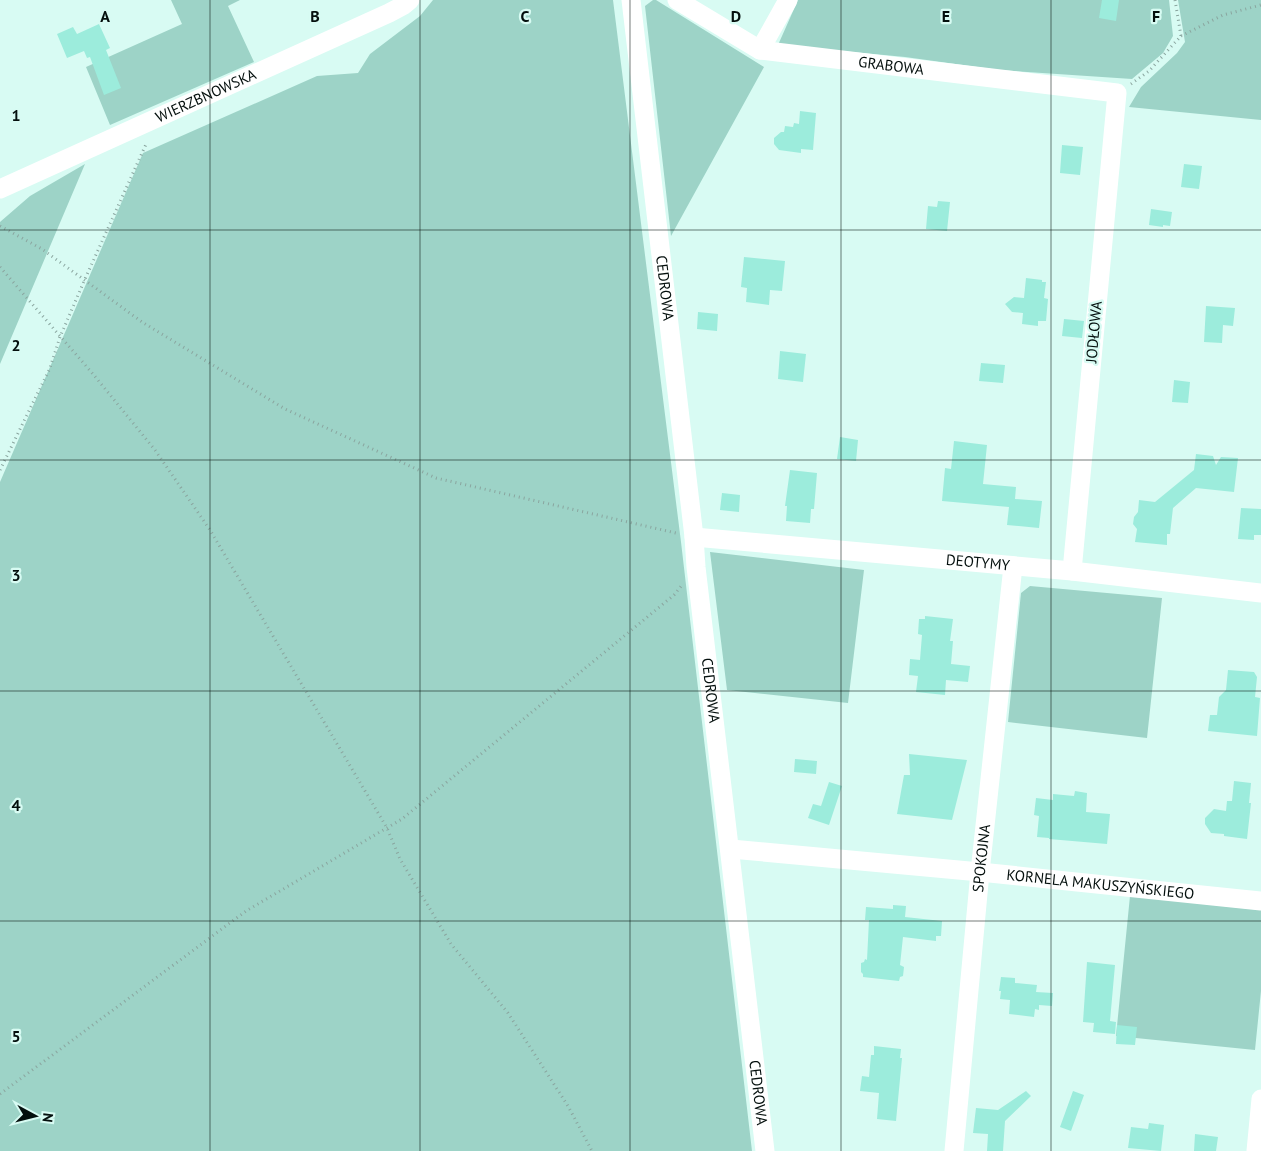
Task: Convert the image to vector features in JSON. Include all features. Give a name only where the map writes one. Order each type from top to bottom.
[{"type":"street","name":"WIERZBNOWSKA","points":[[0,189],[389,13],[410,0]]},
{"type":"street","name":"CEDROWA","points":[[631,0],[765,1151]]},
{"type":"street","name":"GRABOWA","points":[[677,0],[760,50],[1117,93]]},
{"type":"street","points":[[760,50],[788,0]]},
{"type":"street","name":"JODŁOWA","points":[[1072,571],[1117,93]]},
{"type":"street","name":"DEOTYMY","points":[[694,537],[1072,571],[1261,593]]},
{"type":"street","name":"SPOKOJNA","points":[[954,1151],[980,872],[1013,566]]},
{"type":"street","name":"KORNELA MAKUSZYŃSKIEGO","points":[[730,849],[1261,901]]},
{"type":"street","points":[[1256,1151],[1261,1099]]},
{"type":"path","points":[[1174,0],[1181,36]]},
{"type":"path","points":[[1117,93],[1149,71],[1181,36],[1224,15],[1261,5]]},
{"type":"path","points":[[0,470],[50,368],[60,337],[85,279],[145,145],[156,128],[161,115]]},
{"type":"path","points":[[0,226],[42,249],[142,322],[285,409],[436,478],[694,537]]},
{"type":"path","points":[[0,267],[93,374],[155,450],[210,530],[387,828],[400,859],[451,944],[508,1013],[568,1106],[592,1151]]},
{"type":"path","points":[[0,1094],[246,911],[402,819],[674,595],[696,567]]},
{"type":"green space","points":[[171,0],[240,0],[228,6],[254,62],[110,125],[86,67],[182,24]]},
{"type":"green space","points":[[433,0],[613,0],[681,542],[752,1151],[0,1151],[0,482],[143,153],[317,76],[358,73],[370,54],[420,16]]},
{"type":"green space","points":[[656,0],[764,67],[671,236],[645,6]]},
{"type":"green space","points":[[798,0],[1169,0],[1173,36],[1163,53],[1132,79],[999,70],[905,57],[778,45]]},
{"type":"green space","points":[[1178,0],[1261,0],[1261,120],[1129,107],[1141,87],[1177,53],[1185,42]]},
{"type":"green space","points":[[85,164],[0,364],[0,222],[30,196]]},
{"type":"green space","points":[[710,552],[864,570],[848,703],[727,690]]},
{"type":"green space","points":[[1030,586],[1162,598],[1147,738],[1008,722],[1021,593]]},
{"type":"green space","points":[[1130,896],[1261,910],[1261,991],[1255,1050],[1116,1036]]},
{"type":"building","points":[[1102,0],[1119,0],[1116,21],[1099,18]]},
{"type":"building","points":[[99,24],[110,48],[106,50],[121,88],[104,95],[90,57],[87,58],[84,51],[67,58],[57,34],[73,27],[77,34]]},
{"type":"building","points":[[800,111],[816,113],[813,150],[801,149],[801,153],[779,150],[774,144],[774,138],[781,132],[784,132],[785,126],[793,127],[794,123],[799,124]]},
{"type":"building","points":[[1062,145],[1083,147],[1080,175],[1060,173]]},
{"type":"building","points":[[1184,164],[1202,166],[1199,189],[1181,187]]},
{"type":"building","points":[[938,201],[950,202],[947,231],[926,229],[928,206],[937,207]]},
{"type":"building","points":[[1151,209],[1172,212],[1170,226],[1149,225]]},
{"type":"building","points":[[744,257],[785,261],[782,291],[770,290],[769,305],[746,302],[747,288],[741,287]]},
{"type":"building","points":[[1026,278],[1046,282],[1044,298],[1048,299],[1046,321],[1038,321],[1038,326],[1022,324],[1023,313],[1012,312],[1005,304],[1014,297],[1024,298]]},
{"type":"building","points":[[1206,306],[1235,308],[1233,326],[1223,325],[1222,343],[1204,342]]},
{"type":"building","points":[[698,312],[718,314],[717,331],[697,329]]},
{"type":"building","points":[[1064,319],[1084,321],[1082,338],[1062,336]]},
{"type":"building","points":[[780,351],[806,354],[803,382],[778,379]]},
{"type":"building","points":[[981,363],[1005,365],[1003,383],[979,381]]},
{"type":"building","points":[[1174,380],[1190,382],[1188,403],[1172,402]]},
{"type":"building","points":[[840,437],[858,440],[856,461],[837,459]]},
{"type":"building","points":[[954,441],[987,445],[983,484],[1016,487],[1015,499],[1042,501],[1039,528],[1007,525],[1009,507],[942,501],[945,468],[951,469]]},
{"type":"building","points":[[1196,454],[1213,456],[1216,465],[1221,457],[1238,458],[1234,492],[1196,488],[1173,508],[1170,534],[1167,534],[1167,545],[1135,542],[1137,529],[1133,524],[1134,517],[1138,512],[1139,500],[1155,502],[1194,470]]},
{"type":"building","points":[[790,470],[817,473],[814,509],[811,509],[810,523],[786,521],[787,506],[785,506]]},
{"type":"building","points":[[722,493],[740,495],[739,512],[720,510]]},
{"type":"building","points":[[1241,508],[1261,509],[1261,535],[1254,535],[1254,540],[1238,539]]},
{"type":"building","points":[[925,616],[953,619],[950,641],[953,641],[951,664],[970,666],[968,682],[946,680],[945,695],[916,692],[918,676],[909,675],[910,659],[920,660],[922,635],[918,634],[919,619],[925,619]]},
{"type":"building","points":[[1228,670],[1254,672],[1257,677],[1255,697],[1260,698],[1257,736],[1208,731],[1210,715],[1217,715],[1219,697],[1226,690]]},
{"type":"building","points":[[909,754],[967,760],[952,820],[897,814],[904,775],[910,775]]},
{"type":"building","points":[[795,759],[817,761],[816,774],[794,772]]},
{"type":"building","points":[[1234,781],[1251,783],[1247,839],[1211,833],[1205,824],[1205,818],[1214,809],[1226,811],[1227,801],[1232,801]]},
{"type":"building","points":[[829,782],[842,786],[829,825],[808,818],[813,804],[821,806]]},
{"type":"building","points":[[1075,791],[1087,793],[1086,812],[1110,814],[1107,844],[1037,837],[1039,816],[1034,815],[1036,798],[1053,800],[1053,794],[1074,796]]},
{"type":"building","points":[[893,905],[906,906],[905,917],[942,921],[941,936],[936,936],[936,941],[903,937],[900,965],[904,967],[903,976],[900,977],[899,981],[863,977],[861,963],[865,959],[867,960],[869,920],[865,920],[866,907],[893,909]]},
{"type":"building","points":[[1087,962],[1115,965],[1110,1021],[1116,1022],[1115,1034],[1093,1032],[1094,1023],[1083,1022]]},
{"type":"building","points":[[1001,977],[1015,978],[1015,983],[1037,985],[1036,992],[1053,993],[1052,1006],[1039,1005],[1039,1010],[1035,1009],[1034,1017],[1009,1014],[1010,1000],[1000,999]]},
{"type":"building","points":[[1117,1025],[1137,1027],[1135,1045],[1116,1044]]},
{"type":"building","points":[[874,1046],[901,1049],[900,1058],[902,1058],[896,1121],[877,1119],[879,1093],[860,1091],[862,1076],[869,1077],[871,1055],[874,1055]]},
{"type":"building","points":[[1026,1091],[1031,1096],[1005,1121],[1003,1151],[987,1151],[988,1134],[973,1133],[976,1108],[998,1110]]},
{"type":"building","points":[[1073,1091],[1084,1095],[1071,1131],[1060,1127]]},
{"type":"building","points":[[1149,1123],[1164,1125],[1161,1151],[1128,1148],[1131,1127],[1148,1129]]},
{"type":"building","points":[[1195,1134],[1218,1137],[1216,1151],[1194,1151]]}]
